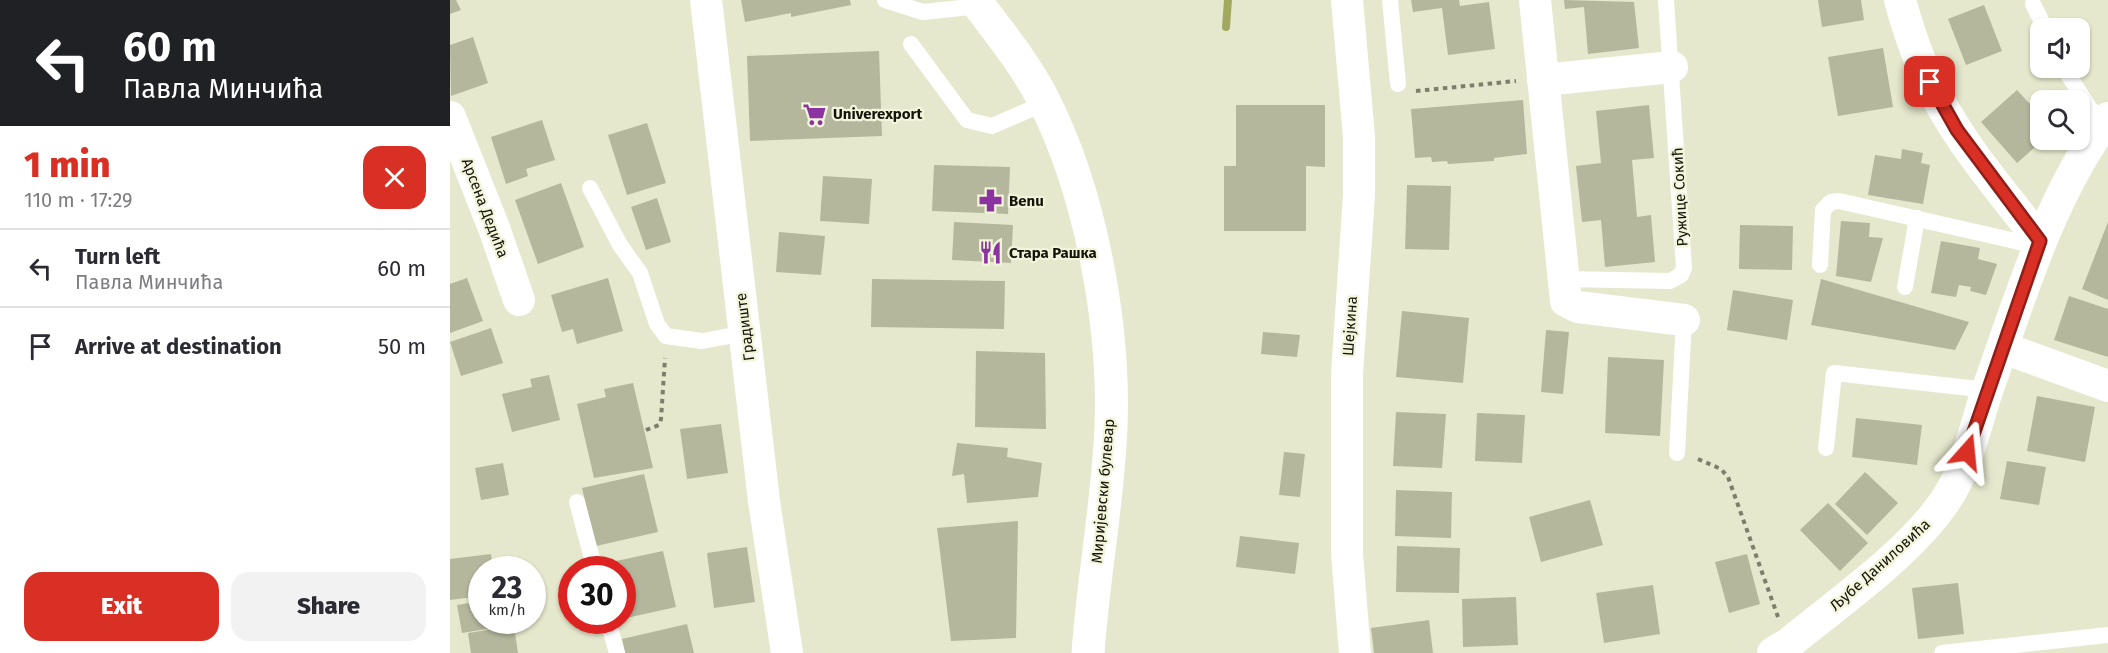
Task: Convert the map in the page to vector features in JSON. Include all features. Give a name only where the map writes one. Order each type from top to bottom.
[{"type":"main road","name":"Миријевски булевар","points":[[977,3],[1001,34],[1044,103],[1076,187],[1093,242],[1107,332],[1111,427],[1088,653]]},
{"type":"street","name":"Градиште","points":[[706,0],[764,501],[787,653]]},
{"type":"street","name":"Шејкина","points":[[1347,0],[1359,137],[1359,195],[1347,374],[1347,554],[1355,653]]},
{"type":"street","points":[[1535,0],[1566,301],[1571,305],[1684,320]]},
{"type":"street","points":[[1900,0],[1916,49],[1937,98],[1957,130],[2038,243]]},
{"type":"street","points":[[1543,80],[1672,67]]},
{"type":"street","name":"Арсена Дедића","points":[[450,117],[494,228],[519,300]]},
{"type":"street","name":"Љубе Даниловића","points":[[1786,650],[1885,563],[1933,517],[1947,499],[2004,348],[2038,243],[2107,119]]},
{"type":"street","points":[[2004,348],[2108,386]]},
{"type":"lane","points":[[885,0],[923,12],[977,3]]},
{"type":"lane","points":[[1389,0],[1398,84]]},
{"type":"lane","name":"Ружице Сокић","points":[[1564,279],[1670,281],[1681,275],[1684,268],[1666,0]]},
{"type":"lane","points":[[2033,4],[2040,18]]},
{"type":"lane","points":[[910,44],[967,120],[992,126],[1044,103]]},
{"type":"lane","name":"Љубе Даниловића","points":[[2070,78],[2084,102],[2107,119]]},
{"type":"lane","points":[[590,188],[620,245],[640,273],[657,324],[666,336],[702,341],[746,333]]},
{"type":"lane","points":[[1820,265],[1824,210],[1831,202],[1839,201],[2038,243]]},
{"type":"lane","points":[[1905,287],[1917,218]]},
{"type":"lane","points":[[1677,453],[1684,320]]},
{"type":"lane","points":[[1826,448],[1834,374],[1988,390]]},
{"type":"lane","points":[[577,502],[591,556]]},
{"type":"lane","points":[[612,634],[617,653]]},
{"type":"lane","points":[[1942,653],[2108,635]]},
{"type":"path","points":[[1414,91],[1509,81]]},
{"type":"path","points":[[646,430],[656,428],[661,419],[666,336]]},
{"type":"path","points":[[1677,453],[1721,469],[1728,477],[1786,650]]},
{"type":"building","points":[[450,0],[456,0],[461,10],[450,14]]},
{"type":"building","points":[[741,0],[850,0],[851,5],[791,17],[791,13],[745,22]]},
{"type":"building","points":[[1411,0],[1459,0],[1460,6],[1489,2],[1495,49],[1448,55],[1442,8],[1413,12]]},
{"type":"building","points":[[1564,0],[1634,2],[1639,48],[1588,54],[1584,7],[1565,9]]},
{"type":"building","points":[[1818,0],[1861,0],[1864,20],[1822,27]]},
{"type":"building","points":[[1984,5],[2002,51],[1966,65],[1948,19]]},
{"type":"building","points":[[473,37],[488,83],[451,96],[450,45]]},
{"type":"building","points":[[1883,48],[1893,107],[1838,116],[1828,57]]},
{"type":"building","name":"Univerexport","points":[[879,51],[882,136],[750,141],[747,56]]},
{"type":"building","points":[[2017,90],[2030,104],[2032,150],[2017,163],[1981,122]]},
{"type":"building","points":[[1523,100],[1527,154],[1494,158],[1494,161],[1448,164],[1447,161],[1432,162],[1431,157],[1415,158],[1411,109]]},
{"type":"building","points":[[1236,105],[1325,105],[1325,167],[1306,166],[1306,231],[1224,231],[1224,166],[1236,166]]},
{"type":"building","points":[[1649,105],[1654,158],[1632,160],[1637,217],[1651,215],[1655,262],[1605,267],[1601,220],[1582,222],[1576,166],[1601,163],[1596,111]]},
{"type":"building","points":[[542,120],[555,160],[526,169],[528,176],[506,184],[491,137]]},
{"type":"building","points":[[647,123],[666,183],[627,195],[608,135]]},
{"type":"building","points":[[1902,149],[1923,153],[1921,163],[1930,165],[1923,204],[1868,195],[1875,155],[1901,159]]},
{"type":"building","points":[[934,165],[1010,167],[1008,214],[932,211]]},
{"type":"building","points":[[823,176],[872,179],[869,224],[820,221]]},
{"type":"building","points":[[561,183],[584,247],[538,264],[515,200]]},
{"type":"building","points":[[1407,185],[1451,186],[1449,250],[1405,249]]},
{"type":"building","points":[[657,198],[671,242],[646,250],[631,207]]},
{"type":"building","points":[[1841,221],[1870,223],[1869,237],[1883,238],[1871,282],[1836,276]]},
{"type":"building","points":[[954,222],[1013,225],[1011,263],[952,260]]},
{"type":"building","points":[[2108,222],[2108,300],[2082,289]]},
{"type":"building","points":[[1740,225],[1793,226],[1792,270],[1739,269]]},
{"type":"building","points":[[779,232],[825,236],[821,275],[776,272]]},
{"type":"building","points":[[1941,241],[1980,248],[1978,259],[1997,264],[1986,295],[1970,291],[1971,287],[1959,285],[1956,297],[1931,293]]},
{"type":"building","points":[[467,278],[483,321],[450,333],[450,284]]},
{"type":"building","points":[[608,278],[623,331],[577,344],[573,329],[562,332],[551,295]]},
{"type":"building","points":[[872,279],[1005,281],[1004,329],[871,327]]},
{"type":"building","points":[[1821,279],[1969,322],[1955,350],[1811,325]]},
{"type":"building","points":[[1733,290],[1793,300],[1787,340],[1727,330]]},
{"type":"building","points":[[2069,296],[2108,309],[2108,357],[2054,340]]},
{"type":"building","points":[[1402,311],[1469,318],[1463,383],[1396,377]]},
{"type":"building","points":[[491,328],[503,363],[461,376],[450,342]]},
{"type":"building","points":[[1546,330],[1569,332],[1563,394],[1541,392]]},
{"type":"building","points":[[1263,332],[1300,335],[1297,357],[1261,354]]},
{"type":"building","points":[[976,351],[1045,353],[1046,429],[975,427]]},
{"type":"building","points":[[1608,357],[1664,360],[1660,436],[1605,433]]},
{"type":"building","points":[[549,375],[560,420],[512,432],[502,394],[532,387],[530,379]]},
{"type":"building","points":[[633,383],[653,468],[594,478],[577,404],[606,397],[604,389]]},
{"type":"building","points":[[2037,396],[2095,407],[2085,462],[2027,451]]},
{"type":"building","points":[[1396,412],[1446,414],[1442,468],[1393,466]]},
{"type":"building","points":[[1477,413],[1525,415],[1522,463],[1475,461]]},
{"type":"building","points":[[1856,418],[1922,425],[1917,465],[1852,457]]},
{"type":"building","points":[[721,424],[728,473],[687,479],[680,429]]},
{"type":"building","points":[[957,443],[1008,448],[1007,457],[1042,463],[1038,497],[967,503],[964,474],[952,476]]},
{"type":"building","points":[[1284,452],[1305,454],[1300,497],[1279,495]]},
{"type":"building","points":[[2007,461],[2046,467],[2039,505],[2000,499]]},
{"type":"building","points":[[503,463],[509,495],[481,500],[475,468]]},
{"type":"building","points":[[1865,472],[1898,503],[1867,535],[1835,504]]},
{"type":"building","points":[[644,474],[658,532],[596,546],[582,488]]},
{"type":"building","points":[[1396,490],[1452,492],[1451,538],[1395,536]]},
{"type":"building","points":[[1590,500],[1603,545],[1541,562],[1529,517]]},
{"type":"building","points":[[1828,503],[1868,543],[1840,571],[1800,530]]},
{"type":"building","points":[[1018,521],[1016,638],[951,641],[937,528]]},
{"type":"building","points":[[1240,536],[1299,543],[1295,574],[1236,567]]},
{"type":"building","points":[[1397,546],[1460,548],[1459,593],[1396,592]]},
{"type":"building","points":[[747,547],[755,602],[714,608],[707,553]]},
{"type":"building","points":[[663,551],[676,607],[636,616],[636,557]]},
{"type":"building","points":[[1747,554],[1760,604],[1729,613],[1715,562]]},
{"type":"building","points":[[468,557],[468,598],[450,600],[450,559]]},
{"type":"building","points":[[1958,583],[1964,634],[1918,639],[1912,588]]},
{"type":"building","points":[[1653,585],[1660,634],[1604,643],[1596,593]]},
{"type":"building","points":[[1516,597],[1518,645],[1463,647],[1462,599]]},
{"type":"building","points":[[468,603],[468,632],[462,633],[457,605]]},
{"type":"building","points":[[1429,620],[1433,653],[1374,653],[1371,628]]},
{"type":"building","points":[[687,624],[694,653],[625,653],[622,639]]},
{"type":"building","points":[[468,634],[515,634],[518,653],[471,653]]},
{"type":"waterway","points":[[1226,27],[1228,0]]},
{"type":"place","name":"Univerexport","points":[[815,114]]},
{"type":"place","name":"Benu","points":[[991,201]]},
{"type":"place","name":"Стара Рашка","points":[[991,253]]},
{"type":"route","points":[[1930,82],[1957,130],[2040,241],[1967,452]]}]
